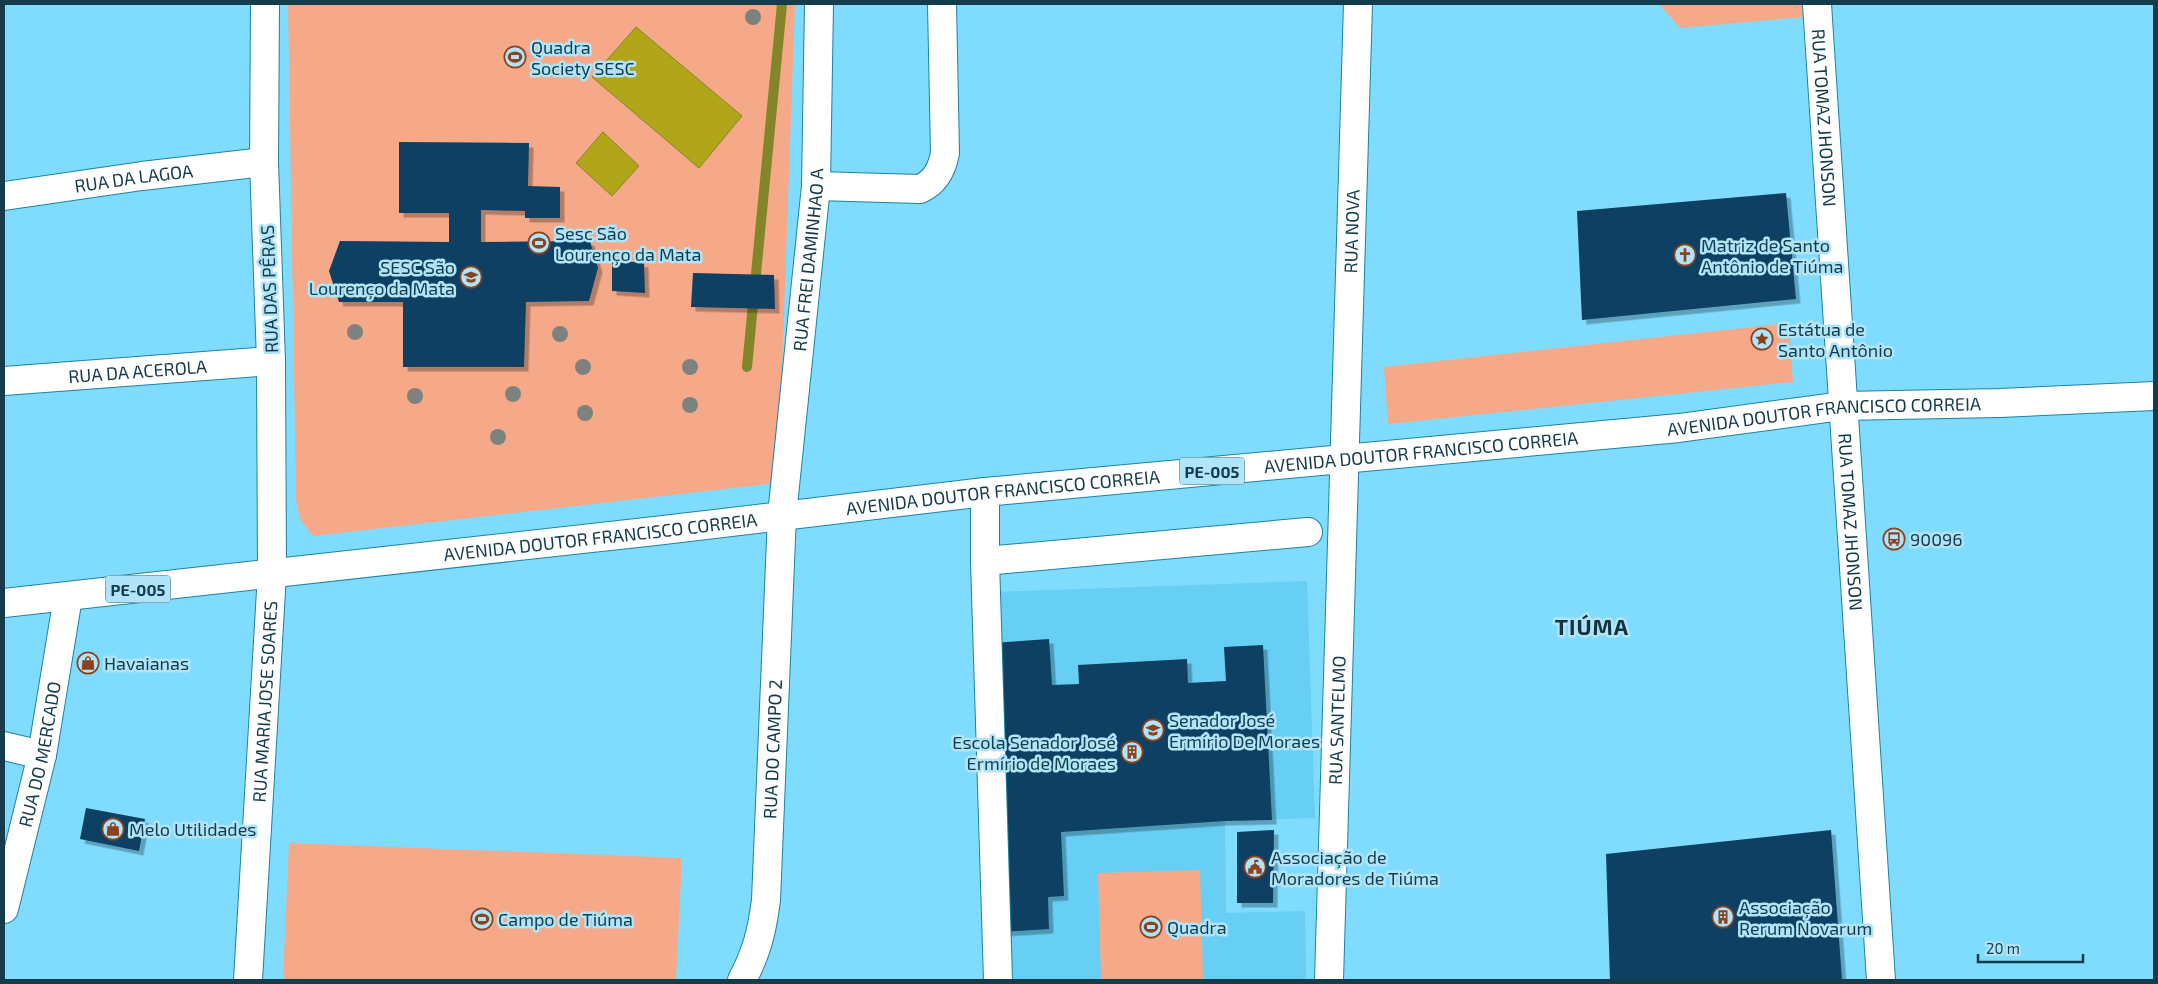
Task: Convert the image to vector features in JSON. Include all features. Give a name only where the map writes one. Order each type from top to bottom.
[{"type":"street","name":"RUA DAS PÊRAS","points":[[265,4],[264,162],[271,361],[272,574]]},
{"type":"street","name":"RUA FREI DAMINHAO A","points":[[782,515],[816,186],[819,4]]},
{"type":"street","points":[[816,186],[920,189],[930,185],[938,174],[945,152],[942,4]]},
{"type":"street","name":"RUA NOVA","points":[[1343,459],[1358,4]]},
{"type":"street","name":"RUA TOMAZ JHONSON","points":[[1816,4],[1882,980]]},
{"type":"street","name":"RUA DA LAGOA","points":[[4,196],[142,176],[264,162]]},
{"type":"street","name":"RUA DA ACEROLA","points":[[4,382],[271,361]]},
{"type":"street","name":"AVENIDA DOUTOR FRANCISCO CORREIA","points":[[4,603],[655,531],[985,492],[1679,428],[1842,406],[2000,403],[2154,396]]},
{"type":"street","name":"RUA SANTELMO","points":[[1329,980],[1343,459]]},
{"type":"street","points":[[985,492],[985,561],[998,980]]},
{"type":"street","name":"RUA DO CAMPO 2","points":[[742,980],[755,956],[762,933],[766,900],[782,515]]},
{"type":"street","points":[[985,561],[1308,532]]},
{"type":"street","name":"RUA MARIA JOSE SOARES","points":[[248,980],[272,574]]},
{"type":"street","name":"RUA DO MERCADO","points":[[4,910],[42,755],[68,597]]},
{"type":"street","points":[[4,746],[42,755]]},
{"type":"shaded area","name":"Sesc São Lourenço da Mata","points":[[288,4],[795,4],[778,483],[313,536],[300,519],[296,500]]},
{"type":"shaded area","points":[[1659,4],[1803,4],[1804,17],[1680,28]]},
{"type":"shaded area","points":[[636,27],[742,116],[699,168],[592,77]]},
{"type":"shaded area","points":[[603,132],[639,166],[612,196],[576,163]]},
{"type":"shaded area","points":[[1789,323],[1793,382],[1388,424],[1384,367]]},
{"type":"shaded area","name":"Senador José Ermírio De Moraes","points":[[1307,581],[1315,818],[1225,821],[1226,913],[1305,911],[1306,980],[1002,980],[991,592]]},
{"type":"shaded area","name":"Campo de Tiúma","points":[[289,843],[682,858],[676,980],[283,980]]},
{"type":"shaded area","name":"Quadra","points":[[1200,870],[1203,980],[1101,980],[1098,873]]},
{"type":"building","points":[[399,142],[529,143],[528,186],[560,187],[560,218],[525,218],[525,211],[481,210],[481,242],[590,241],[598,268],[589,301],[526,302],[524,367],[403,367],[403,302],[339,302],[329,271],[340,241],[449,242],[449,213],[399,213]]},
{"type":"building","name":"Matriz de Santo Antônio de Tiúma","points":[[1786,193],[1796,299],[1582,320],[1577,211]]},
{"type":"building","points":[[612,260],[644,263],[645,293],[612,291]]},
{"type":"building","points":[[693,273],[774,275],[775,309],[691,307]]},
{"type":"building","name":"Escola Senador José Ermírio de Moraes","points":[[1049,639],[1052,685],[1079,684],[1078,665],[1187,659],[1188,683],[1226,681],[1224,647],[1263,645],[1272,820],[1225,821],[1061,832],[1064,896],[1048,897],[1049,929],[1001,932],[992,643]]},
{"type":"building","name":"Melo Utilidades","points":[[86,808],[145,819],[139,851],[80,839]]},
{"type":"building","name":"Associação de Moradores de Tiúma","points":[[1274,830],[1273,903],[1237,903],[1237,832]]},
{"type":"building","name":"Associação Rerum Novarum","points":[[1831,830],[1842,980],[1610,980],[1606,854]]},
{"type":"waterway","points":[[747,367],[782,4]]},
{"type":"place","name":"Quadra Society SESC","points":[[515,57]]},
{"type":"place","name":"Sesc São Lourenço da Mata","points":[[539,243]]},
{"type":"place","name":"Matriz de Santo Antônio de Tiúma","points":[[1685,255]]},
{"type":"place","name":"SESC São Lourenço da Mata","points":[[471,277]]},
{"type":"place","name":"Estátua de Santo Antônio","points":[[1762,339]]},
{"type":"place","name":"90096","points":[[1894,539]]},
{"type":"place","name":"Havaianas","points":[[88,663]]},
{"type":"place","name":"Senador José Ermírio De Moraes","points":[[1153,730]]},
{"type":"place","name":"Escola Senador José Ermírio de Moraes","points":[[1132,752]]},
{"type":"place","name":"Melo Utilidades","points":[[113,829]]},
{"type":"place","name":"Associação de Moradores de Tiúma","points":[[1255,867]]},
{"type":"place","name":"Associação Rerum Novarum","points":[[1723,917]]},
{"type":"place","name":"Campo de Tiúma","points":[[482,919]]},
{"type":"place","name":"Quadra","points":[[1151,927]]},
{"type":"district","name":"TIÚMA","points":[[1592,626]]}]
